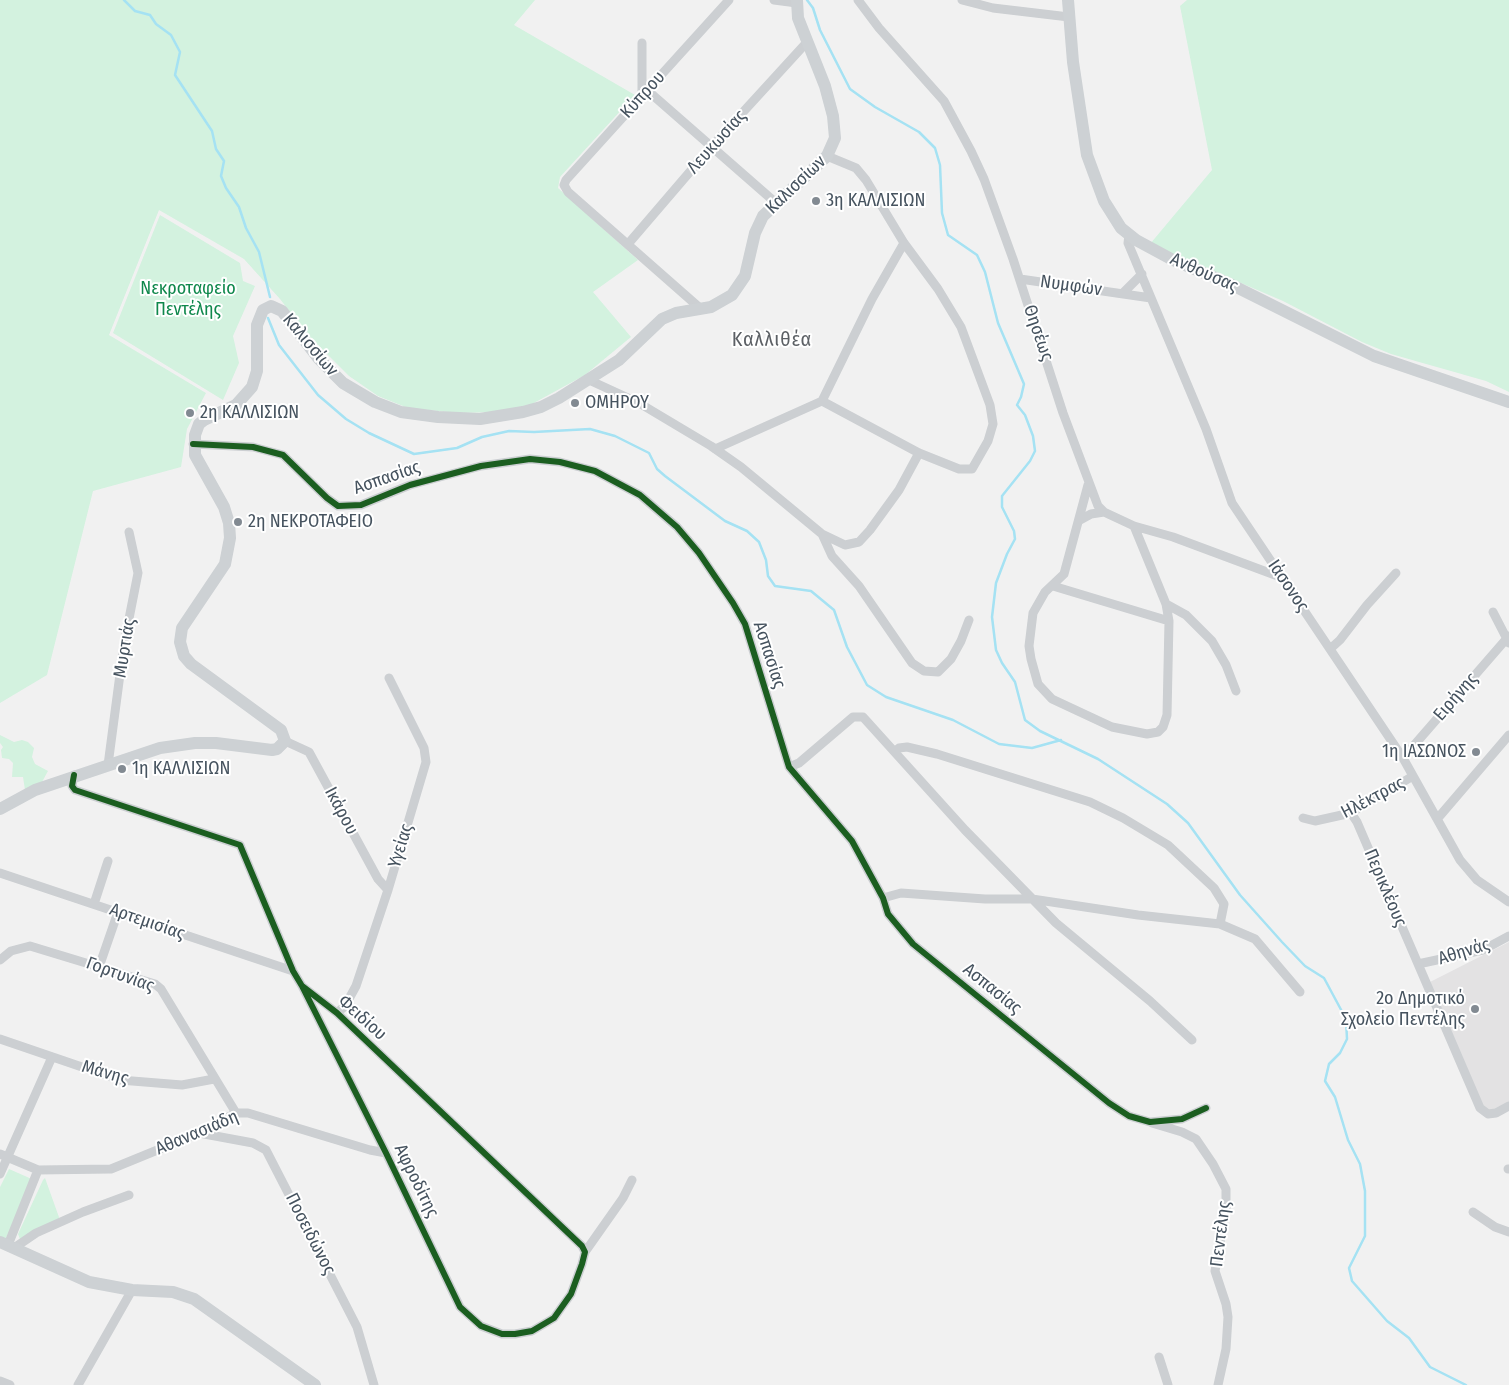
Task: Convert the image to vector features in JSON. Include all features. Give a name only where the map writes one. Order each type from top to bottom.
[{"type":"main road","name":"Ανθούσας","points":[[1068,0],[1076,81],[1089,162],[1111,215],[1129,235],[1173,260],[1230,284],[1374,356],[1509,402]]},
{"type":"main road","name":"Καλισσίων","points":[[194,444],[199,424],[208,417],[236,404],[252,387],[257,371],[259,318],[263,310],[271,306],[283,313],[319,359],[342,382],[375,402],[401,412],[464,418],[501,416],[541,407],[589,380],[619,360],[662,319],[676,313],[701,310],[723,302],[738,288],[746,271],[757,227],[763,216],[827,156],[834,141],[835,124],[828,95],[797,15],[797,1]]},
{"type":"main road","points":[[0,809],[22,796],[146,752],[178,745],[216,743],[272,750],[277,749],[285,741],[285,736],[281,730],[191,664],[181,647],[182,628],[219,575],[228,552],[230,538],[227,515],[197,460],[194,444]]},
{"type":"main road","points":[[7,1245],[89,1282],[132,1290],[172,1292],[194,1299],[315,1385]]},
{"type":"street","name":"Κύπρου","points":[[628,244],[568,192],[564,185],[566,180],[728,0]]},
{"type":"street","points":[[774,0],[797,1]]},
{"type":"street","name":"Θησέως","points":[[858,0],[879,28],[944,101],[958,123],[984,179],[1020,279],[1088,485],[1098,506],[1104,512]]},
{"type":"street","points":[[962,0],[993,8],[1069,17]]},
{"type":"street","name":"Λευκωσίας","points":[[628,244],[712,146],[808,41]]},
{"type":"street","points":[[642,43],[645,94],[712,146],[776,203]]},
{"type":"street","points":[[822,401],[919,453],[959,469],[972,469],[988,440],[993,424],[990,405],[961,327],[938,289],[904,243],[877,196],[856,168],[827,156]]},
{"type":"street","name":"Ιάσονος","points":[[1129,235],[1128,243],[1206,429],[1232,502],[1403,758],[1466,867],[1477,880],[1509,902]]},
{"type":"street","points":[[715,449],[822,401],[872,299],[904,243]]},
{"type":"street","points":[[628,244],[701,310]]},
{"type":"street","name":"Νυμφών","points":[[1123,293],[1142,274]]},
{"type":"street","name":"Νυμφών","points":[[1020,279],[1151,298]]},
{"type":"street","points":[[589,380],[639,403],[715,449],[822,534],[845,545],[859,542],[899,490],[919,453]]},
{"type":"street","name":"Ασπασίας","points":[[194,444],[253,447],[283,455],[338,506],[360,505],[410,484],[481,466],[530,459],[577,465],[618,482],[640,495],[677,527],[699,553],[733,603],[744,624],[789,767],[852,841],[883,898],[888,914],[913,944],[1109,1103],[1129,1116],[1150,1122],[1182,1118],[1206,1108]]},
{"type":"street","points":[[1088,485],[1064,574],[1045,592],[1033,613],[1030,646],[1031,660],[1038,684],[1052,699],[1119,729],[1153,734],[1158,732],[1165,723],[1168,692],[1169,621],[1166,604],[1134,526]]},
{"type":"street","points":[[1080,520],[1091,514],[1104,512],[1134,526],[1173,537],[1283,578]]},
{"type":"street","name":"Μυρτιάς","points":[[108,765],[124,644],[138,574],[129,532]]},
{"type":"street","points":[[822,534],[832,556],[859,586],[912,663],[924,671],[938,672],[951,659],[961,641],[969,620]]},
{"type":"street","points":[[1330,648],[1340,640],[1372,599],[1396,574]]},
{"type":"street","points":[[1053,586],[1169,621]]},
{"type":"street","points":[[1166,604],[1186,615],[1212,641],[1223,658],[1236,691]]},
{"type":"street","points":[[1493,612],[1508,639]]},
{"type":"street","name":"Ειρήνης","points":[[1403,758],[1508,639]]},
{"type":"street","name":"Υγείας","points":[[337,1013],[345,1006],[356,986],[388,890],[426,762],[424,748],[389,678]]},
{"type":"street","points":[[789,767],[799,763],[853,717],[863,717],[965,830],[1056,923],[1150,1001],[1192,1040]]},
{"type":"street","points":[[1438,818],[1509,735]]},
{"type":"street","name":"Ικάρου","points":[[285,741],[309,752],[378,879],[388,890]]},
{"type":"street","points":[[895,751],[899,748],[907,748],[937,754],[1090,802],[1123,818],[1168,845],[1214,888],[1224,904],[1220,924]]},
{"type":"street","name":"Φειδίου","points":[[74,776],[72,786],[75,790],[240,845],[293,971],[302,986],[337,1013],[534,1204],[579,1243],[584,1252]]},
{"type":"street","name":"Ηλέκτρας","points":[[1303,818],[1315,821],[1351,813],[1413,776]]},
{"type":"street","name":"Περικλέους","points":[[1351,813],[1357,822],[1480,1108],[1488,1114],[1496,1113],[1509,1106]]},
{"type":"street","points":[[94,904],[108,861]]},
{"type":"street","name":"Αρτεμισίας","points":[[0,873],[293,971]]},
{"type":"street","points":[[883,898],[901,893],[985,899],[1032,899],[1138,915],[1220,924],[1255,940],[1300,992]]},
{"type":"street","points":[[99,967],[118,912]]},
{"type":"street","name":"Αθηνάς","points":[[1418,964],[1483,950],[1509,936]]},
{"type":"street","name":"Γορτυνίας","points":[[0,960],[11,952],[30,946],[155,984],[161,989],[214,1080],[236,1113]]},
{"type":"street","name":"Αφροδίτης","points":[[302,986],[386,1152],[460,1307],[467,1315],[481,1326],[502,1334],[515,1334],[543,1326],[562,1310],[571,1294],[584,1252]]},
{"type":"street","name":"Μάνης","points":[[0,1039],[120,1080],[182,1085],[214,1080]]},
{"type":"street","points":[[0,1174],[4,1156],[52,1057]]},
{"type":"street","name":"Αθανασιάδη","points":[[4,1156],[38,1170],[111,1169],[198,1133],[236,1113],[261,1115],[370,1150],[386,1152]]},
{"type":"street","name":"Πεντέλης","points":[[1150,1122],[1182,1132],[1196,1139],[1214,1164],[1226,1189],[1226,1209],[1215,1271],[1228,1317],[1226,1349],[1218,1385]]},
{"type":"street","name":"Ποσειδώνος","points":[[198,1133],[253,1143],[266,1150],[357,1327],[374,1385]]},
{"type":"street","points":[[7,1245],[38,1170]]},
{"type":"street","points":[[584,1252],[623,1198],[632,1180]]},
{"type":"street","points":[[7,1245],[83,1212],[129,1196]]},
{"type":"street","points":[[1473,1212],[1495,1227],[1509,1232]]},
{"type":"street","points":[[78,1385],[132,1290]]},
{"type":"street","points":[[1159,1357],[1168,1385]]},
{"type":"street","points":[[0,1381],[10,1385]]},
{"type":"shaded area","name":"2ο Δημοτικό Σχολείο Πεντέλης","points":[[1509,942],[1509,1102],[1484,1114],[1430,982]]},
{"type":"green space","points":[[0,0],[535,0],[514,25],[635,95],[560,177],[558,188],[638,260],[593,292],[631,337],[585,375],[532,404],[498,412],[458,413],[408,408],[378,396],[349,376],[308,335],[280,299],[244,259],[159,210],[109,335],[206,393],[187,429],[181,467],[93,491],[47,675],[0,703]]},
{"type":"green space","points":[[1187,0],[1509,0],[1509,392],[1486,381],[1391,354],[1362,342],[1283,301],[1150,244],[1212,170],[1180,6]]},
{"type":"green space","name":"Νεκροταφείο Πεντέλης","points":[[160,215],[240,263],[243,281],[255,286],[233,336],[239,363],[223,400],[113,333]]},
{"type":"green space","points":[[0,735],[14,742],[22,740],[28,742],[34,748],[32,757],[35,764],[48,771],[42,782],[25,790],[23,777],[12,777],[13,763],[9,759],[2,758],[1,750],[3,747],[0,743]]},
{"type":"green space","points":[[9,1169],[34,1180],[5,1240],[0,1237],[0,1187]]},
{"type":"green space","points":[[45,1178],[60,1220],[20,1239],[18,1234]]},
{"type":"waterway","points":[[124,0],[135,11],[150,15],[156,24],[171,35],[180,52],[175,75],[212,131],[216,149],[224,161],[221,176],[226,188],[239,207],[246,228],[259,252],[270,297]]},
{"type":"waterway","points":[[807,0],[813,8],[820,30],[850,89],[875,107],[919,132],[935,148],[940,165],[942,213],[948,235],[977,255],[985,272],[998,323],[1024,384],[1017,405],[1025,415],[1033,436],[1035,451],[1030,461],[1002,496],[1002,507],[1014,531],[1015,539],[996,583],[992,617],[996,650],[1015,682],[1025,720],[1040,731],[1098,759],[1167,804],[1188,823],[1240,895],[1282,942],[1305,966],[1324,978],[1346,1019],[1347,1039],[1340,1053],[1329,1064],[1325,1081],[1335,1097],[1348,1140],[1360,1164],[1365,1191],[1365,1236],[1349,1268],[1352,1281],[1387,1321],[1409,1338],[1430,1367],[1466,1385]]},
{"type":"waterway","points":[[268,318],[279,345],[318,395],[346,419],[369,433],[414,454],[457,448],[482,437],[509,431],[534,432],[590,429],[615,436],[649,453],[657,469],[665,476],[725,521],[747,531],[759,542],[766,560],[768,576],[775,586],[811,591],[834,610],[847,647],[867,685],[886,697],[953,720],[999,744],[1032,748],[1061,740]]},
{"type":"cycle path","points":[[193,444],[253,447],[283,455],[327,498],[338,506],[361,505],[410,485],[481,466],[530,459],[560,462],[595,471],[640,495],[677,527],[699,553],[733,603],[745,624],[789,767],[852,841],[883,898],[888,914],[913,944],[1109,1103],[1129,1116],[1150,1122],[1182,1119],[1206,1108]]},
{"type":"cycle path","points":[[74,775],[72,786],[75,790],[240,845],[293,971],[302,986],[337,1013],[582,1246],[585,1252],[571,1294],[554,1318],[532,1331],[502,1334],[481,1326],[460,1307],[386,1153],[302,986]]},
{"type":"place","name":"3η ΚΑΛΛΙΣΙΩΝ","points":[[816,201]]},
{"type":"place","name":"ΟΜΗΡΟΥ","points":[[575,403]]},
{"type":"place","name":"2η ΚΑΛΛΙΣΙΩΝ","points":[[190,413]]},
{"type":"place","name":"2η ΝΕΚΡΟΤΑΦΕΙΟ","points":[[238,522]]},
{"type":"place","name":"1η ΙΑΣΩΝΟΣ","points":[[1476,752]]},
{"type":"place","name":"1η ΚΑΛΛΙΣΙΩΝ","points":[[122,769]]},
{"type":"place","name":"2ο Δημοτικό Σχολείο Πεντέλης","points":[[1475,1009]]},
{"type":"district","name":"Καλλιθέα","points":[[772,340]]}]
